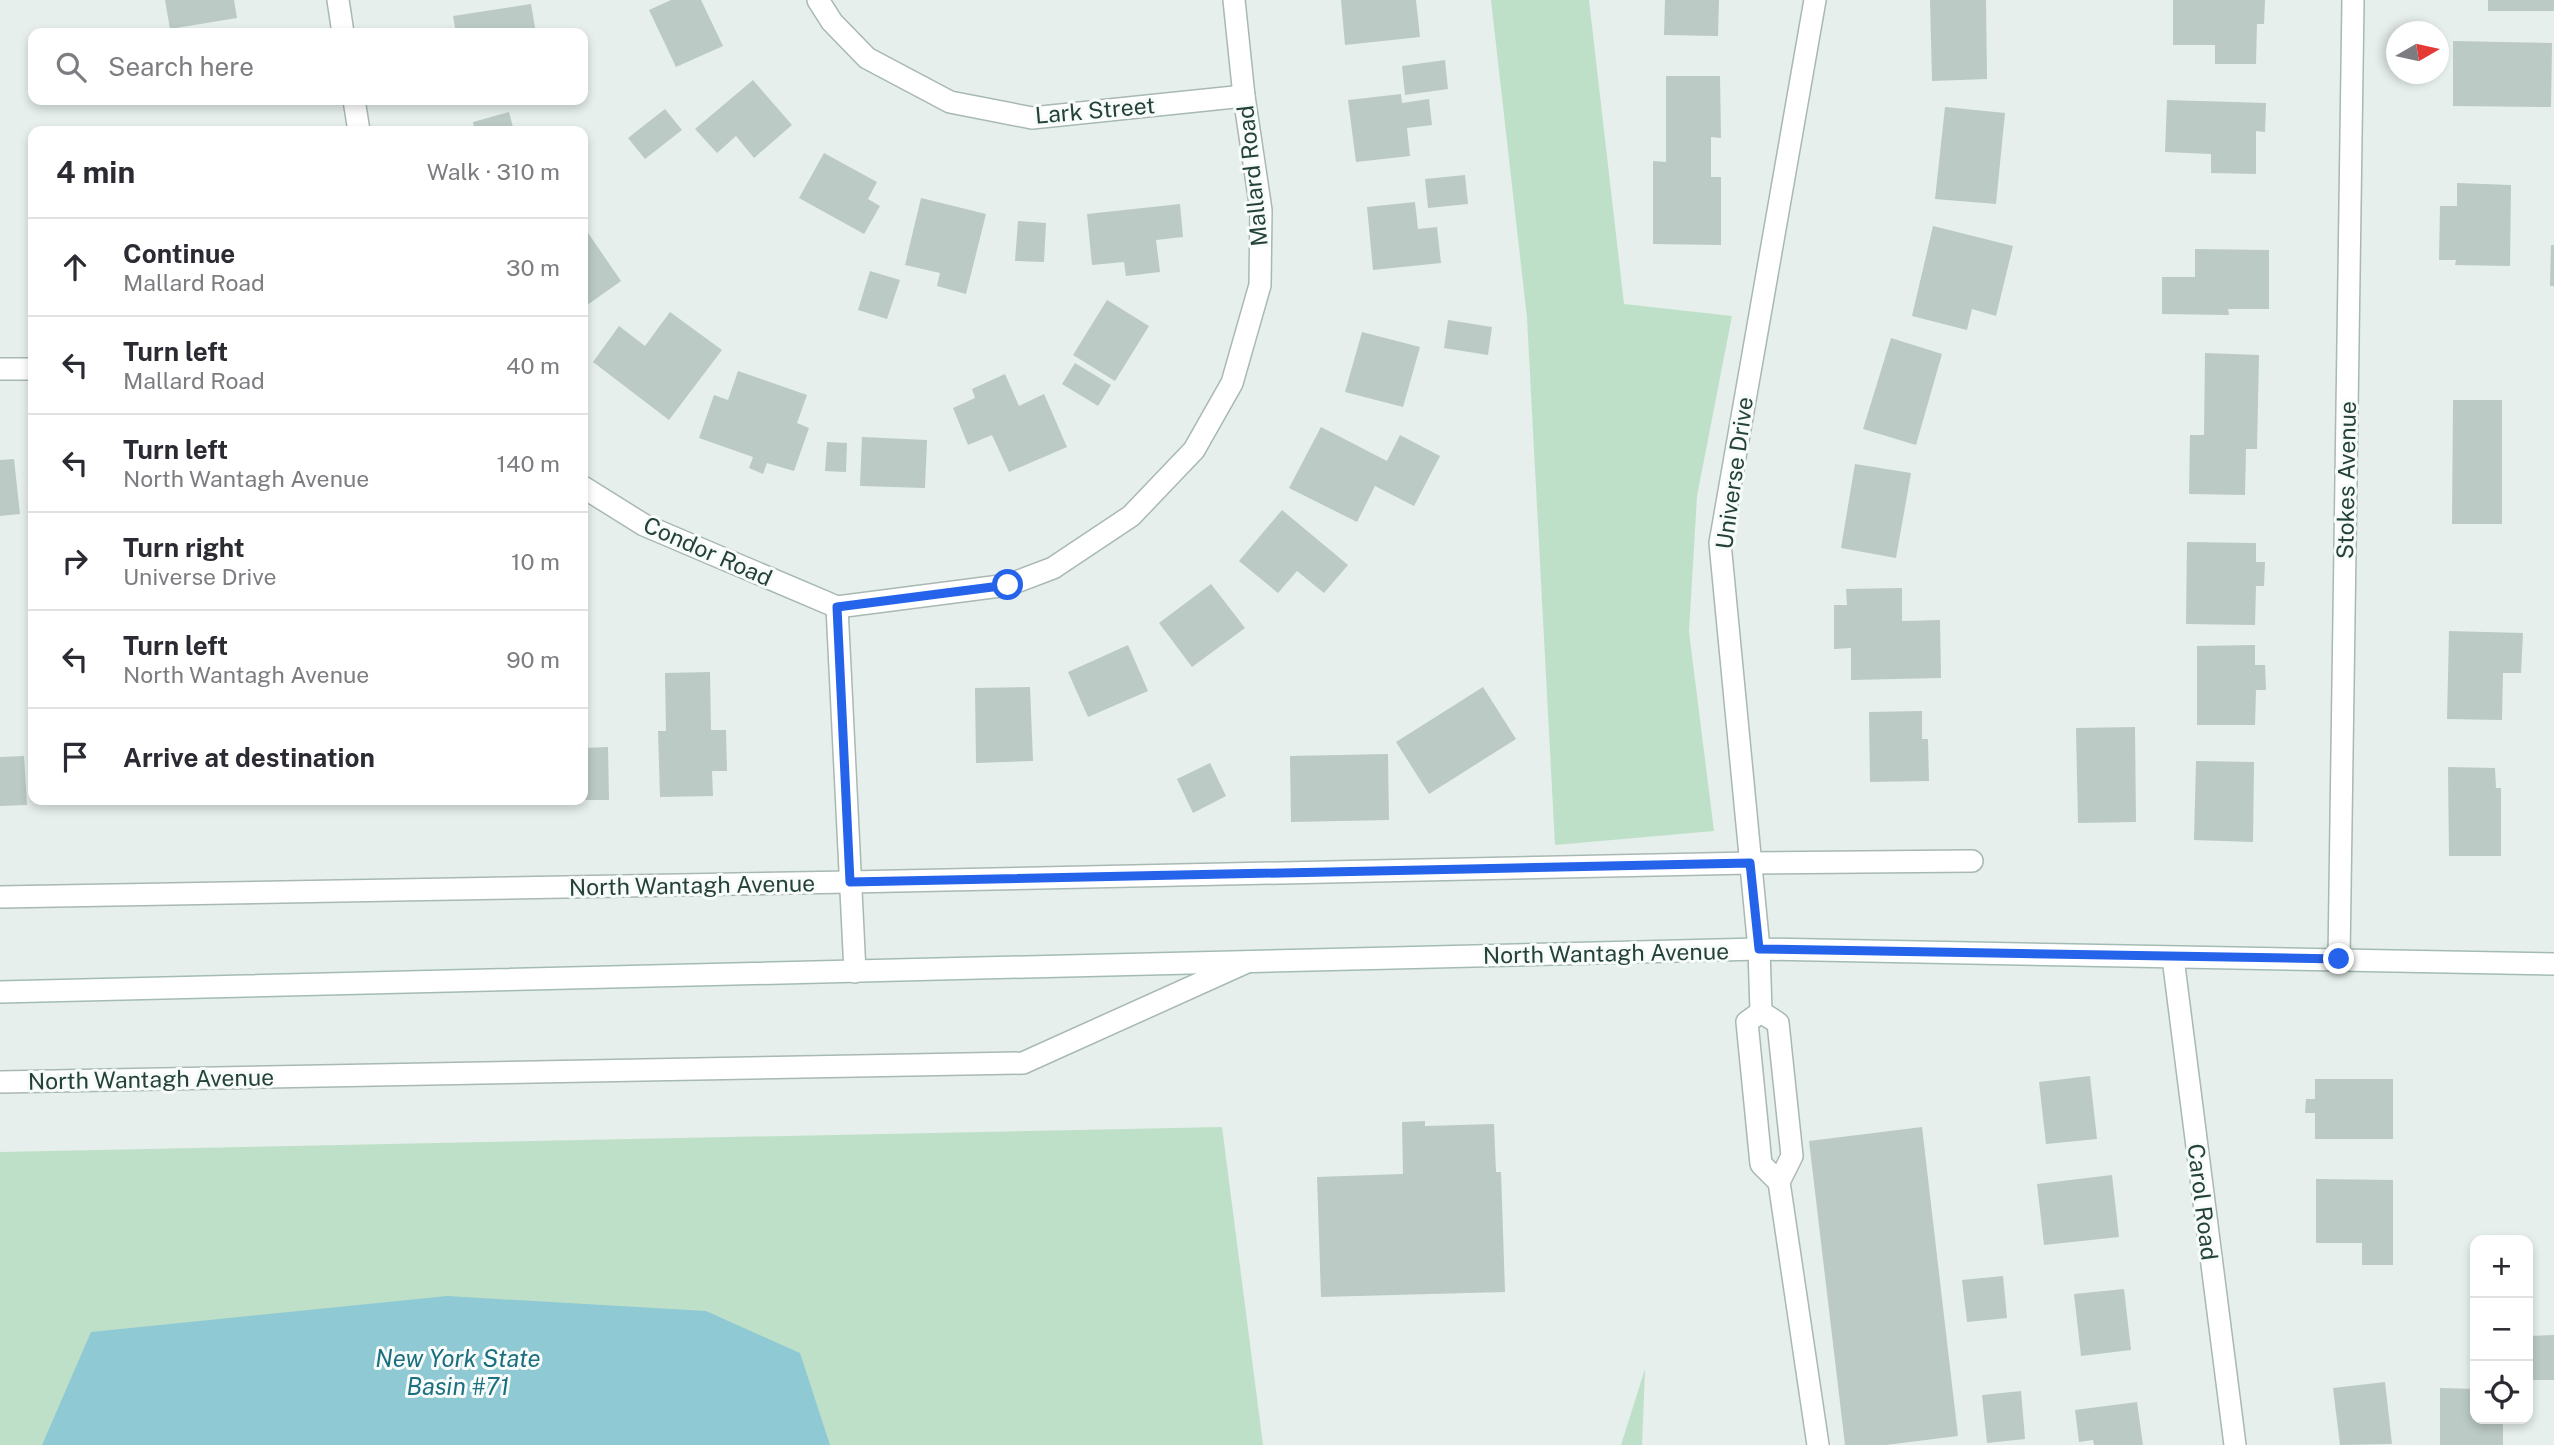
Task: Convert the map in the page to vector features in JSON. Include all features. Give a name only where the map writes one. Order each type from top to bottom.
[{"type":"street","points":[[338,0],[342,28]]},
{"type":"street","name":"Lark Street","points":[[818,0],[832,22],[867,58],[950,102],[1032,118],[1244,96]]},
{"type":"street","name":"Mallard Road","points":[[837,607],[1008,585],[1053,568],[1132,516],[1194,450],[1232,383],[1260,285],[1261,210],[1244,96],[1234,0]]},
{"type":"street","name":"Universe Drive","points":[[1761,1013],[1759,949],[1720,543],[1815,0]]},
{"type":"street","name":"Stokes Avenue","points":[[2339,959],[2353,0]]},
{"type":"street","points":[[355,105],[358,126]]},
{"type":"street","points":[[0,369],[28,369]]},
{"type":"street","name":"Condor Road","points":[[588,490],[644,525],[837,607]]},
{"type":"street","points":[[837,607],[855,972]]},
{"type":"street","name":"North Wantagh Avenue","points":[[0,897],[1972,861]]},
{"type":"street","name":"North Wantagh Avenue","points":[[0,992],[1759,949],[2554,964]]},
{"type":"street","name":"Carol Road","points":[[2173,958],[2235,1445]]},
{"type":"street","name":"North Wantagh Avenue","points":[[0,1082],[1023,1063],[1247,962]]},
{"type":"street","points":[[1779,1182],[1761,1164],[1747,1022],[1761,1013],[1778,1023],[1792,1156],[1779,1182],[1818,1445]]},
{"type":"green space","points":[[1491,0],[1589,0],[1624,304],[1732,316],[1697,496],[1689,632],[1714,831],[1555,845],[1527,318]]},
{"type":"green space","points":[[1222,1127],[1263,1445],[0,1445],[0,1152]]},
{"type":"green space","points":[[1645,1369],[1642,1445],[1621,1445]]},
{"type":"water","name":"New York State Basin #71","points":[[447,1296],[706,1311],[800,1353],[830,1445],[42,1445],[91,1332]]},
{"type":"building","points":[[165,0],[234,0],[237,18],[170,28]]},
{"type":"building","points":[[671,0],[701,0],[723,46],[676,67],[649,10]]},
{"type":"building","points":[[1341,0],[1416,0],[1420,37],[1345,45]]},
{"type":"building","points":[[1665,0],[1719,0],[1718,36],[1664,35]]},
{"type":"building","points":[[1930,0],[1986,0],[1987,79],[1932,81]]},
{"type":"building","points":[[2173,0],[2265,0],[2264,24],[2257,24],[2256,64],[2215,64],[2215,45],[2173,45]]},
{"type":"building","points":[[2488,0],[2554,0],[2554,11],[2488,11]]},
{"type":"building","points":[[531,4],[535,28],[455,28],[453,16]]},
{"type":"building","points":[[2453,41],[2552,43],[2551,107],[2453,106]]},
{"type":"building","points":[[1445,60],[1448,89],[1405,95],[1402,66]]},
{"type":"building","points":[[1666,76],[1720,76],[1721,138],[1711,137],[1711,177],[1721,177],[1721,245],[1653,244],[1653,161],[1666,162]]},
{"type":"building","points":[[753,80],[792,125],[754,158],[736,136],[717,153],[695,129]]},
{"type":"building","points":[[1401,94],[1402,103],[1429,99],[1432,125],[1407,128],[1410,156],[1356,162],[1348,100]]},
{"type":"building","points":[[2167,100],[2266,103],[2265,132],[2256,131],[2256,174],[2211,173],[2211,154],[2165,152]]},
{"type":"building","points":[[1945,107],[2005,113],[1996,204],[1935,199]]},
{"type":"building","points":[[665,109],[682,130],[645,159],[628,138]]},
{"type":"building","points":[[509,112],[513,126],[474,126],[473,122]]},
{"type":"building","points":[[824,153],[877,182],[868,199],[880,206],[864,234],[799,198]]},
{"type":"building","points":[[1465,175],[1468,204],[1428,208],[1425,179]]},
{"type":"building","points":[[2457,183],[2511,185],[2510,266],[2455,265],[2456,260],[2439,260],[2440,206],[2457,206]]},
{"type":"building","points":[[921,198],[986,214],[966,294],[937,286],[940,273],[905,265]]},
{"type":"building","points":[[1415,202],[1418,229],[1437,227],[1441,263],[1373,270],[1367,207]]},
{"type":"building","points":[[1180,204],[1183,237],[1156,240],[1160,272],[1126,276],[1124,262],[1092,265],[1087,214]]},
{"type":"building","points":[[1018,221],[1046,223],[1044,262],[1015,261]]},
{"type":"building","points":[[1933,226],[2013,246],[1996,316],[1972,309],[1967,330],[1912,316]]},
{"type":"building","points":[[588,233],[621,281],[588,304]]},
{"type":"building","points":[[2551,245],[2554,245],[2554,286],[2550,286]]},
{"type":"building","points":[[2195,249],[2269,250],[2269,309],[2228,309],[2229,315],[2162,314],[2162,277],[2195,277]]},
{"type":"building","points":[[870,271],[900,280],[887,319],[858,310]]},
{"type":"building","points":[[1107,300],[1149,326],[1115,381],[1073,355]]},
{"type":"building","points":[[670,312],[722,350],[669,420],[593,362],[619,326],[645,346]]},
{"type":"building","points":[[1448,320],[1492,327],[1488,355],[1444,348]]},
{"type":"building","points":[[1362,332],[1420,347],[1403,407],[1345,392]]},
{"type":"building","points":[[1891,338],[1942,354],[1916,445],[1863,429]]},
{"type":"building","points":[[2205,353],[2259,355],[2257,449],[2246,449],[2245,495],[2189,494],[2190,435],[2204,435]]},
{"type":"building","points":[[1075,363],[1111,385],[1098,406],[1062,384]]},
{"type":"building","points":[[738,371],[807,395],[797,423],[809,428],[794,471],[767,463],[763,474],[749,468],[753,457],[699,438],[714,395],[728,400]]},
{"type":"building","points":[[1005,374],[1019,406],[1044,394],[1067,447],[1009,472],[992,435],[968,445],[953,408],[975,398],[972,389]]},
{"type":"building","points":[[2453,400],[2502,400],[2502,524],[2452,524]]},
{"type":"building","points":[[1321,427],[1387,461],[1400,435],[1440,456],[1414,506],[1375,486],[1357,522],[1289,488]]},
{"type":"building","points":[[862,437],[927,440],[925,488],[860,486]]},
{"type":"building","points":[[827,442],[847,443],[846,472],[825,471]]},
{"type":"building","points":[[14,459],[20,514],[0,516],[0,460]]},
{"type":"building","points":[[1855,464],[1911,473],[1896,558],[1841,548]]},
{"type":"building","points":[[1282,510],[1348,565],[1324,593],[1297,571],[1278,593],[1239,561]]},
{"type":"building","points":[[2187,542],[2256,543],[2256,562],[2265,562],[2264,586],[2256,586],[2255,625],[2186,624]]},
{"type":"building","points":[[1211,584],[1245,628],[1192,667],[1159,623]]},
{"type":"building","points":[[1902,588],[1902,621],[1940,620],[1941,678],[1851,680],[1851,648],[1834,649],[1834,605],[1847,605],[1846,589]]},
{"type":"building","points":[[2449,631],[2523,633],[2521,673],[2503,673],[2502,720],[2447,719]]},
{"type":"building","points":[[1128,645],[1148,691],[1088,717],[1068,672]]},
{"type":"building","points":[[2255,645],[2255,665],[2265,665],[2266,690],[2256,690],[2255,725],[2197,725],[2197,646]]},
{"type":"building","points":[[710,672],[711,730],[726,730],[727,771],[712,771],[713,796],[660,797],[658,731],[666,731],[665,673]]},
{"type":"building","points":[[1030,687],[1033,761],[976,763],[975,688]]},
{"type":"building","points":[[1483,687],[1516,739],[1429,794],[1396,742]]},
{"type":"building","points":[[1922,711],[1922,739],[1928,739],[1929,781],[1870,782],[1869,712]]},
{"type":"building","points":[[2135,727],[2136,822],[2078,823],[2076,728]]},
{"type":"building","points":[[608,747],[609,800],[588,800],[588,748]]},
{"type":"building","points":[[1388,754],[1389,820],[1291,822],[1290,756]]},
{"type":"building","points":[[24,756],[27,805],[0,806],[0,757]]},
{"type":"building","points":[[2196,761],[2254,762],[2253,842],[2194,840]]},
{"type":"building","points":[[1210,763],[1226,796],[1193,813],[1177,779]]},
{"type":"building","points":[[2448,767],[2495,768],[2496,788],[2501,788],[2501,856],[2449,856]]},
{"type":"building","points":[[2090,1076],[2097,1139],[2046,1144],[2039,1082]]},
{"type":"building","points":[[2315,1079],[2393,1079],[2393,1139],[2315,1139],[2315,1113],[2305,1113],[2306,1099],[2315,1099]]},
{"type":"building","points":[[1425,1121],[1425,1126],[1494,1124],[1496,1172],[1501,1172],[1505,1292],[1321,1297],[1317,1177],[1403,1174],[1402,1122]]},
{"type":"building","points":[[1922,1127],[1958,1436],[1886,1445],[1845,1445],[1809,1141]]},
{"type":"building","points":[[2112,1175],[2119,1237],[2044,1245],[2037,1184]]},
{"type":"building","points":[[2316,1179],[2393,1180],[2393,1265],[2362,1265],[2362,1243],[2316,1243]]},
{"type":"building","points":[[2003,1276],[2007,1318],[1967,1322],[1962,1280]]},
{"type":"building","points":[[2124,1289],[2131,1350],[2081,1356],[2074,1294]]},
{"type":"building","points":[[2554,1335],[2554,1380],[2533,1380],[2533,1336]]},
{"type":"building","points":[[2385,1382],[2392,1444],[2340,1445],[2333,1388]]},
{"type":"building","points":[[2440,1388],[2470,1389],[2470,1424],[2503,1424],[2503,1445],[2440,1445]]},
{"type":"building","points":[[2021,1391],[2025,1439],[1987,1443],[1982,1395]]},
{"type":"building","points":[[2137,1402],[2143,1445],[2094,1445],[2093,1440],[2079,1442],[2075,1410]]},
{"type":"route","points":[[1008,585],[837,607],[850,882],[1750,863],[1759,949],[2339,959]]}]
